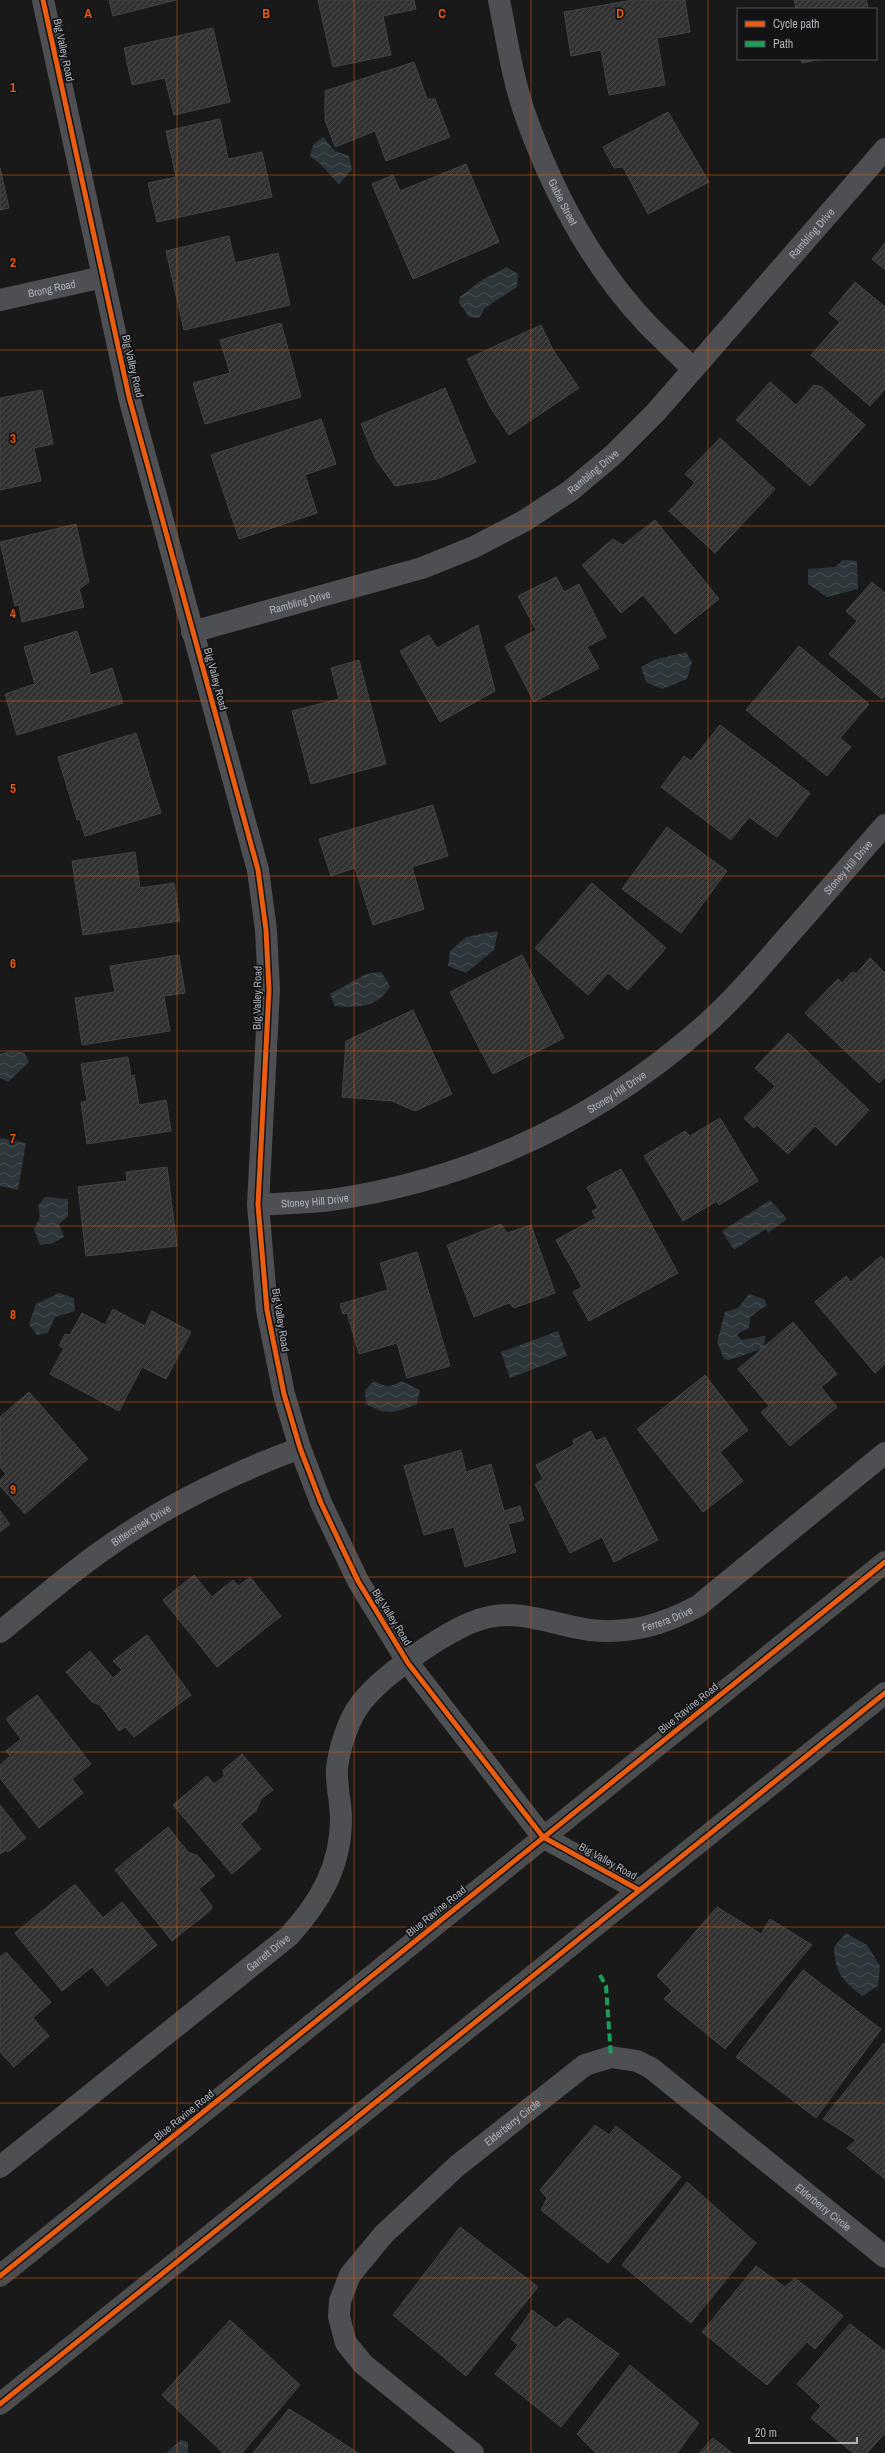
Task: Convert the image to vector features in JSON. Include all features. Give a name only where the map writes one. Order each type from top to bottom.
[{"type":"main road","name":"Blue Ravine Road","points":[[0,2276],[885,1562]]},
{"type":"main road","points":[[0,2404],[885,1693]]},
{"type":"street","name":"Big Valley Road","points":[[43,0],[129,397],[258,870],[266,930],[269,990],[258,1205],[267,1310],[284,1394],[300,1448],[321,1503],[358,1581],[408,1662],[544,1837],[639,1890]]},
{"type":"street","name":"Gable Street","points":[[499,0],[511,62],[527,120],[549,174],[576,228],[609,278],[638,312],[693,369]]},
{"type":"street","name":"Rambling Drive","points":[[192,632],[422,568],[474,547],[524,521],[570,491],[613,455],[656,412],[885,149]]},
{"type":"street","name":"Brong Road","points":[[0,300],[103,277]]},
{"type":"street","name":"Stoney Hill Drive","points":[[258,1205],[329,1200],[407,1185],[467,1168],[525,1144],[595,1108],[654,1068],[708,1023],[756,973],[885,825]]},
{"type":"street","name":"Bittercreek Drive","points":[[0,1632],[77,1569],[128,1533],[185,1498],[253,1466],[300,1448]]},
{"type":"street","name":"Ferrera Drive","points":[[408,1662],[471,1623],[496,1616],[522,1615],[605,1631],[638,1629],[669,1621],[698,1606],[885,1453]]},
{"type":"street","name":"Garrett Drive","points":[[0,2167],[289,1936],[311,1912],[327,1883],[337,1852],[341,1820],[337,1770],[342,1744],[358,1707],[383,1681],[408,1662]]},
{"type":"street","name":"Elderberry Circle","points":[[473,2453],[363,2364],[346,2344],[339,2317],[340,2302],[350,2275],[384,2234],[457,2166],[585,2065],[611,2057],[636,2061],[651,2068],[885,2257]]},
{"type":"water","points":[[323,137],[335,151],[349,156],[352,170],[339,184],[322,166],[310,157],[313,145]]},
{"type":"water","points":[[507,267],[518,274],[517,287],[485,308],[479,318],[469,317],[459,303],[460,297],[480,281]]},
{"type":"water","points":[[843,560],[857,561],[858,589],[827,597],[808,584],[808,569],[835,567]]},
{"type":"water","points":[[686,652],[692,662],[687,679],[662,689],[646,682],[641,667],[654,660]]},
{"type":"water","points":[[498,931],[494,950],[466,973],[448,966],[450,951],[466,937]]},
{"type":"water","points":[[381,972],[390,986],[379,999],[366,1005],[351,1007],[335,1006],[330,994],[366,974]]},
{"type":"water","points":[[11,1051],[24,1052],[29,1062],[8,1082],[0,1078],[0,1054]]},
{"type":"water","points":[[0,1138],[26,1143],[18,1190],[0,1186]]},
{"type":"water","points":[[45,1197],[68,1199],[68,1216],[59,1224],[64,1237],[53,1243],[40,1245],[34,1229],[40,1217],[38,1206]]},
{"type":"water","points":[[770,1200],[787,1219],[768,1233],[766,1229],[734,1250],[722,1231]]},
{"type":"water","points":[[59,1293],[74,1298],[75,1311],[55,1317],[48,1333],[37,1335],[29,1324],[36,1304]]},
{"type":"water","points":[[749,1294],[764,1299],[767,1305],[750,1317],[749,1328],[737,1334],[741,1340],[765,1336],[764,1348],[729,1360],[724,1359],[717,1342],[725,1312],[738,1308]]},
{"type":"water","points":[[558,1331],[567,1356],[510,1378],[501,1352]]},
{"type":"water","points":[[374,1381],[381,1385],[391,1386],[401,1381],[420,1390],[417,1404],[391,1412],[373,1408],[366,1404],[365,1390]]},
{"type":"water","points":[[846,1933],[867,1945],[880,1966],[878,1986],[862,1996],[849,1985],[841,1975],[836,1963],[834,1947]]},
{"type":"water","points":[[181,2440],[188,2442],[188,2453],[166,2453]]},
{"type":"building","points":[[109,0],[176,0],[113,16]]},
{"type":"building","points":[[318,0],[414,0],[416,9],[383,16],[391,55],[333,67]]},
{"type":"building","points":[[633,0],[685,0],[690,32],[657,38],[665,85],[609,95],[601,50],[571,56],[564,12]]},
{"type":"building","points":[[794,0],[866,0],[868,7],[868,8],[796,8]]},
{"type":"building","points":[[213,28],[230,102],[174,115],[165,78],[132,85],[124,48]]},
{"type":"building","points":[[801,60],[817,60],[802,63]]},
{"type":"building","points":[[414,62],[427,99],[435,99],[450,137],[386,161],[375,131],[335,147],[325,120],[325,91]]},
{"type":"building","points":[[668,112],[709,182],[648,214],[623,167],[614,168],[603,147]]},
{"type":"building","points":[[220,119],[228,159],[262,152],[272,197],[157,222],[148,183],[176,177],[166,131]]},
{"type":"building","points":[[466,164],[499,242],[413,279],[372,184],[393,175],[400,191]]},
{"type":"building","points":[[0,168],[9,208],[0,210]]},
{"type":"building","points":[[229,236],[235,263],[278,253],[290,305],[184,330],[166,251]]},
{"type":"building","points":[[885,243],[885,270],[872,259]]},
{"type":"building","points":[[855,282],[885,307],[885,389],[870,406],[811,355],[840,322],[829,313]]},
{"type":"building","points":[[281,323],[301,397],[205,424],[193,383],[230,373],[220,340]]},
{"type":"building","points":[[541,325],[553,350],[579,388],[509,435],[490,407],[467,359]]},
{"type":"building","points":[[770,382],[796,405],[814,385],[822,387],[865,425],[810,486],[736,420]]},
{"type":"building","points":[[445,388],[476,462],[437,479],[395,486],[375,458],[361,424]]},
{"type":"building","points":[[42,390],[53,444],[34,448],[41,481],[0,490],[0,398]]},
{"type":"building","points":[[321,419],[336,464],[305,475],[317,513],[239,539],[211,455]]},
{"type":"building","points":[[720,438],[775,489],[715,553],[669,511],[695,483],[685,474]]},
{"type":"building","points":[[655,520],[719,599],[675,634],[643,595],[621,613],[582,565],[613,539],[623,545]]},
{"type":"building","points":[[76,524],[89,582],[79,589],[84,607],[22,622],[19,605],[15,606],[0,542]]},
{"type":"building","points":[[556,577],[564,592],[579,584],[606,637],[587,647],[599,668],[534,702],[505,646],[536,630],[518,596]]},
{"type":"building","points":[[872,582],[885,593],[885,696],[882,699],[829,654],[857,621],[846,611]]},
{"type":"building","points":[[478,625],[495,691],[440,722],[400,651],[429,635],[437,648]]},
{"type":"building","points":[[77,631],[91,675],[112,668],[123,703],[17,735],[5,694],[35,684],[24,647]]},
{"type":"building","points":[[799,646],[869,704],[840,738],[851,747],[827,776],[746,710]]},
{"type":"building","points":[[359,660],[386,764],[311,784],[292,711],[339,699],[331,668]]},
{"type":"building","points":[[720,725],[810,793],[777,837],[749,817],[731,840],[661,787],[684,756],[691,761]]},
{"type":"building","points":[[136,733],[161,813],[85,836],[80,820],[77,820],[58,757]]},
{"type":"building","points":[[433,805],[448,856],[412,867],[424,909],[373,925],[355,868],[331,876],[319,839]]},
{"type":"building","points":[[667,827],[727,871],[681,933],[622,889]]},
{"type":"building","points":[[135,852],[140,888],[174,883],[180,921],[83,935],[72,861]]},
{"type":"building","points":[[592,883],[666,948],[628,990],[608,973],[588,995],[535,948]]},
{"type":"building","points":[[179,955],[185,993],[164,996],[170,1031],[82,1045],[75,998],[115,992],[110,966]]},
{"type":"building","points":[[522,955],[564,1038],[493,1074],[450,992]]},
{"type":"building","points":[[870,958],[885,973],[885,1077],[879,1083],[805,1013],[838,979],[842,983],[852,972],[856,974]]},
{"type":"building","points":[[413,1010],[452,1094],[415,1111],[392,1101],[342,1097],[346,1041]]},
{"type":"building","points":[[788,1033],[869,1110],[836,1146],[815,1126],[788,1154],[757,1125],[754,1128],[744,1118],[775,1086],[755,1068]]},
{"type":"building","points":[[128,1057],[131,1076],[134,1075],[139,1105],[166,1100],[171,1131],[87,1144],[81,1102],[87,1101],[81,1064]]},
{"type":"building","points":[[720,1118],[758,1181],[719,1205],[717,1201],[683,1221],[644,1156],[685,1131],[690,1136]]},
{"type":"building","points":[[167,1167],[177,1246],[86,1256],[78,1187],[127,1181],[126,1172]]},
{"type":"building","points":[[621,1169],[678,1273],[589,1321],[573,1292],[582,1287],[556,1240],[596,1218],[592,1211],[598,1208],[587,1187]]},
{"type":"building","points":[[501,1224],[507,1233],[531,1225],[555,1293],[514,1308],[509,1303],[474,1317],[447,1245]]},
{"type":"building","points":[[417,1252],[450,1366],[407,1378],[397,1343],[359,1354],[347,1313],[343,1314],[340,1304],[388,1290],[380,1263]]},
{"type":"building","points":[[881,1256],[885,1260],[885,1364],[875,1373],[815,1302],[846,1276],[851,1282]]},
{"type":"building","points":[[113,1309],[145,1326],[152,1311],[191,1332],[166,1379],[142,1367],[119,1411],[50,1374],[64,1348],[59,1346],[65,1334],[70,1335],[82,1313],[105,1325]]},
{"type":"building","points":[[793,1322],[837,1374],[821,1387],[837,1407],[790,1446],[761,1412],[769,1406],[738,1369]]},
{"type":"building","points":[[705,1375],[748,1430],[720,1452],[743,1481],[703,1512],[637,1429]]},
{"type":"building","points":[[29,1392],[88,1459],[25,1514],[0,1486],[0,1480],[6,1474],[0,1467],[0,1417]]},
{"type":"building","points":[[591,1431],[596,1441],[605,1437],[658,1540],[614,1562],[602,1537],[570,1553],[535,1484],[543,1479],[536,1465],[574,1445],[573,1440]]},
{"type":"building","points":[[461,1450],[466,1472],[491,1464],[504,1511],[520,1506],[524,1520],[508,1524],[516,1552],[465,1567],[454,1527],[424,1535],[404,1466]]},
{"type":"building","points":[[0,1511],[10,1524],[0,1532]]},
{"type":"building","points":[[194,1575],[212,1597],[233,1580],[238,1586],[250,1577],[281,1616],[217,1667],[163,1600]]},
{"type":"building","points":[[147,1635],[191,1695],[134,1737],[125,1727],[119,1731],[100,1705],[92,1702],[66,1672],[90,1651],[113,1678],[122,1670],[113,1661]]},
{"type":"building","points":[[37,1695],[91,1764],[72,1779],[83,1793],[39,1828],[0,1778],[0,1765],[10,1756],[6,1751],[21,1739],[6,1719]]},
{"type":"building","points":[[242,1754],[273,1790],[261,1799],[256,1811],[240,1824],[261,1849],[232,1874],[173,1805],[207,1776],[214,1784],[224,1776],[223,1770]]},
{"type":"building","points":[[0,1805],[26,1838],[8,1852],[6,1850],[0,1854]]},
{"type":"building","points":[[168,1827],[189,1853],[197,1855],[215,1876],[199,1889],[212,1906],[211,1910],[172,1941],[115,1870]]},
{"type":"building","points":[[75,1884],[103,1918],[122,1902],[157,1945],[107,1986],[92,1967],[62,1991],[15,1933]]},
{"type":"building","points":[[717,1907],[761,1934],[770,1919],[812,1945],[725,2049],[664,1999],[672,1991],[657,1976]]},
{"type":"building","points":[[6,1952],[51,2002],[33,2018],[49,2036],[14,2067],[0,2052],[0,1957]]},
{"type":"building","points":[[803,1970],[881,2029],[816,2118],[736,2057]]},
{"type":"building","points":[[884,2043],[885,2179],[847,2148],[856,2140],[823,2119]]},
{"type":"building","points":[[595,2125],[609,2135],[616,2126],[681,2177],[608,2263],[541,2210],[547,2198],[540,2190]]},
{"type":"building","points":[[687,2182],[756,2243],[691,2323],[622,2265]]},
{"type":"building","points":[[460,2227],[538,2287],[466,2376],[393,2315]]},
{"type":"building","points":[[756,2266],[785,2287],[795,2278],[843,2316],[815,2349],[807,2342],[767,2385],[702,2332]]},
{"type":"building","points":[[532,2310],[556,2328],[568,2318],[619,2354],[561,2427],[495,2374],[518,2345],[511,2339]]},
{"type":"building","points":[[230,2320],[300,2385],[242,2453],[223,2453],[162,2395]]},
{"type":"building","points":[[850,2324],[885,2351],[885,2433],[867,2453],[853,2453],[811,2418],[821,2406],[797,2384]]},
{"type":"building","points":[[630,2365],[699,2423],[677,2453],[596,2453],[577,2434]]},
{"type":"building","points":[[289,2409],[312,2423],[358,2453],[253,2453]]},
{"type":"building","points":[[713,2438],[732,2453],[699,2453]]},
{"type":"marked path","points":[[600,1975],[606,1986],[611,2057]]},
{"type":"cycle path","points":[[43,0],[129,397],[258,870],[266,930],[269,990],[258,1205],[267,1310],[284,1394],[300,1448],[321,1503],[358,1581],[408,1663],[543,1837],[639,1890]]},
{"type":"cycle path","points":[[0,2276],[885,1562]]},
{"type":"cycle path","points":[[0,2404],[885,1693]]}]
